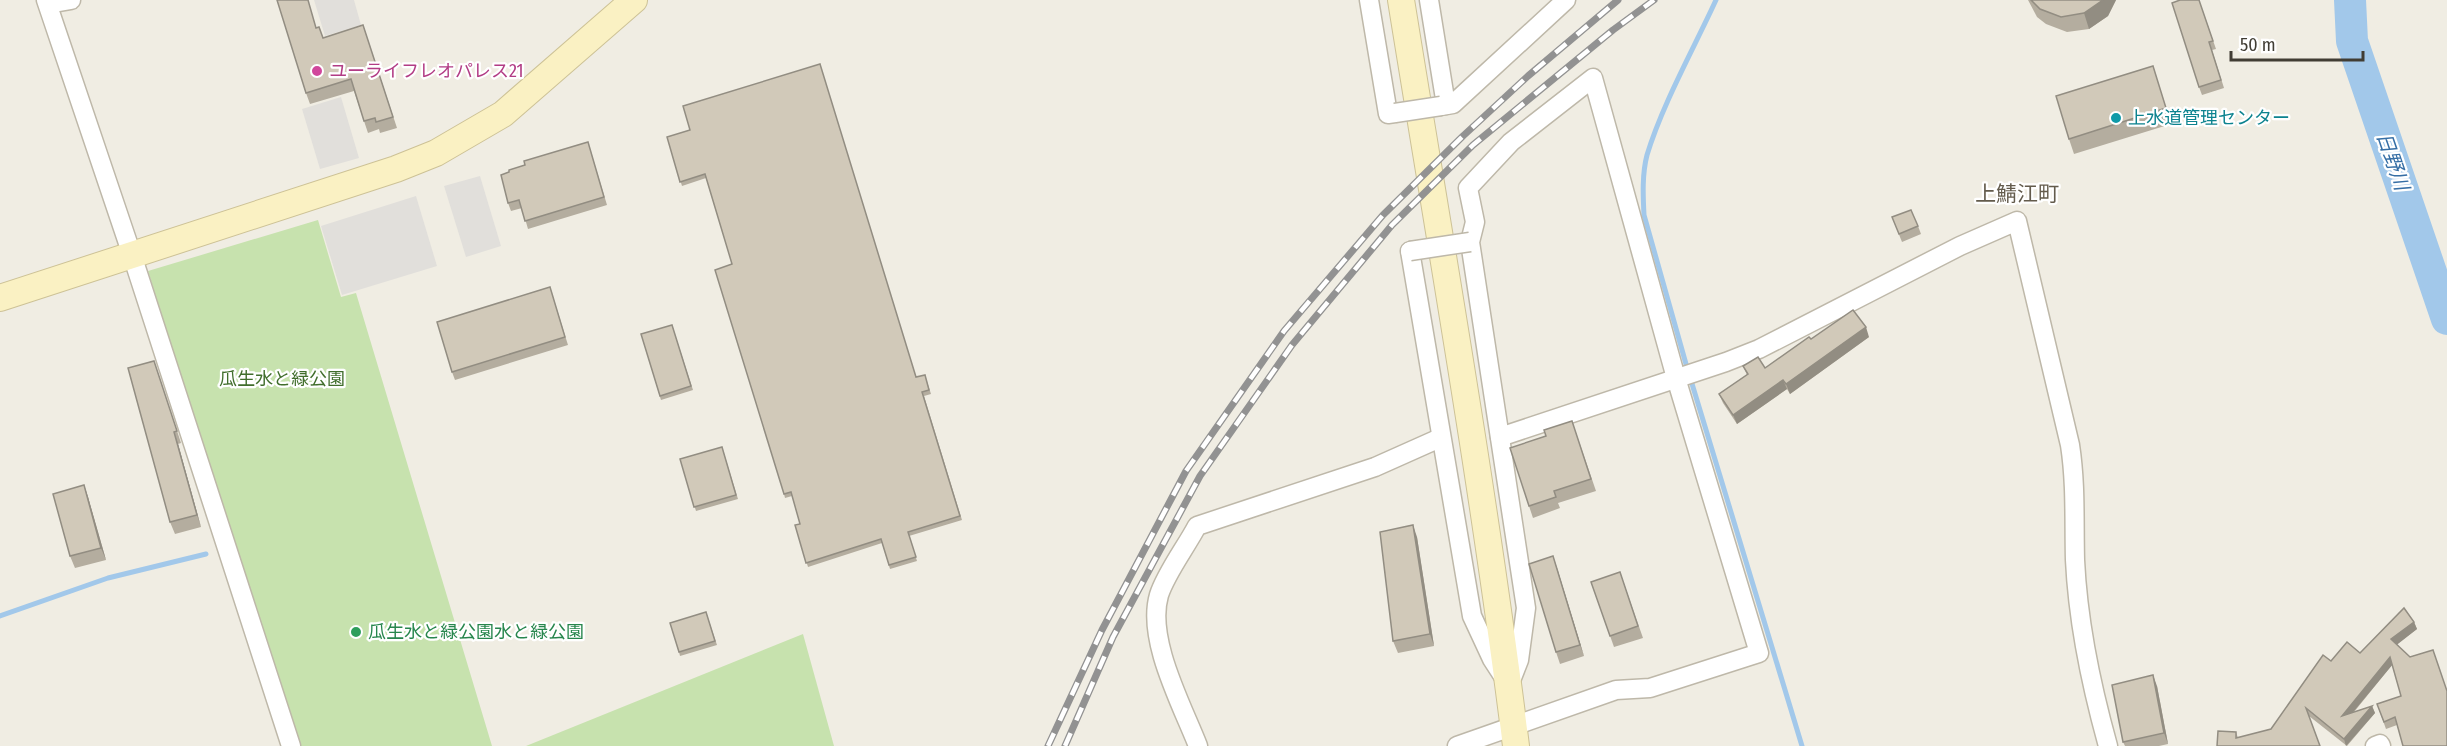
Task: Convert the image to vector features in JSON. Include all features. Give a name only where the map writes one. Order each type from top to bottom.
[{"type":"street","points":[[71,0],[47,2],[132,255],[291,746]]},
{"type":"street","points":[[0,298],[396,169],[436,153],[503,114],[634,0]]},
{"type":"street","points":[[1369,0],[1388,114],[1453,104],[1566,0]]},
{"type":"street","points":[[1401,0],[1467,404],[1515,736]]},
{"type":"street","points":[[1429,0],[1443,105]]},
{"type":"street","points":[[1457,746],[1515,736],[1616,690],[1650,688],[1759,653],[1683,376],[1593,78],[1511,142],[1468,188],[1475,222],[1470,242],[1526,608],[1519,660],[1509,686]]},
{"type":"street","points":[[1500,437],[1759,349],[1960,246],[2017,221],[2070,445],[2075,478],[2075,562],[2086,664],[2108,746]]},
{"type":"street","points":[[1470,242],[1410,251],[1472,616],[1492,659],[1509,686]]},
{"type":"street","points":[[1198,746],[1160,650],[1155,621],[1160,592],[1197,526],[1375,467],[1440,438]]},
{"type":"street","points":[[2375,746],[2380,744],[2382,746]]},
{"type":"green space","name":"瓜生水と緑公園","points":[[318,220],[341,297],[356,293],[492,746],[295,746],[148,271]]},
{"type":"green space","points":[[803,634],[834,746],[526,746]]},
{"type":"shaded area","points":[[314,0],[354,0],[361,25],[325,36]]},
{"type":"shaded area","points":[[341,97],[359,158],[320,169],[302,109]]},
{"type":"shaded area","points":[[480,176],[501,246],[466,257],[444,186]]},
{"type":"shaded area","points":[[416,196],[437,266],[342,295],[321,226]]},
{"type":"building","points":[[277,0],[308,0],[316,28],[319,27],[323,38],[363,25],[393,117],[376,122],[375,118],[364,121],[351,79],[306,93]]},
{"type":"building","points":[[2031,0],[2103,0],[2084,13],[2061,17],[2040,9]]},
{"type":"building","points":[[2180,0],[2199,0],[2213,41],[2209,42],[2221,80],[2199,87],[2172,3]]},
{"type":"building","points":[[820,64],[916,377],[925,375],[929,390],[922,392],[960,516],[908,532],[916,557],[889,565],[881,539],[806,563],[795,525],[800,524],[791,492],[784,494],[715,270],[732,264],[705,174],[680,182],[667,137],[690,130],[683,106]]},
{"type":"building","name":"上水道管理センター","points":[[2153,66],[2166,108],[2069,139],[2056,96]]},
{"type":"building","points":[[588,142],[604,197],[525,221],[519,200],[508,203],[501,175],[525,165],[524,161]]},
{"type":"building","points":[[1911,210],[1918,226],[1899,234],[1892,217]]},
{"type":"building","points":[[550,287],[565,337],[452,372],[437,322]]},
{"type":"building","points":[[1853,310],[1866,327],[1786,384],[1783,380],[1733,415],[1719,394],[1748,374],[1743,366],[1758,357],[1765,368]]},
{"type":"building","points":[[672,325],[691,386],[660,396],[641,334]]},
{"type":"building","points":[[154,361],[177,431],[174,432],[197,515],[170,522],[128,368]]},
{"type":"building","points":[[1572,421],[1591,479],[1554,491],[1556,497],[1529,506],[1510,448],[1546,436],[1544,430]]},
{"type":"building","points":[[722,447],[736,495],[694,507],[680,459]]},
{"type":"building","points":[[84,485],[101,548],[70,556],[53,494]]},
{"type":"building","points":[[1413,525],[1430,634],[1393,641],[1380,532]]},
{"type":"building","points":[[1553,556],[1580,645],[1556,652],[1529,564]]},
{"type":"building","points":[[1620,572],[1638,626],[1610,636],[1591,582]]},
{"type":"building","points":[[2404,608],[2414,622],[2391,639],[2410,657],[2433,650],[2447,691],[2447,746],[2403,746],[2395,717],[2384,722],[2377,704],[2401,696],[2390,657],[2342,716],[2372,706],[2344,739],[2306,708],[2320,746],[2217,746],[2218,731],[2236,732],[2236,738],[2271,729],[2323,655],[2331,661],[2347,642],[2360,653]]},
{"type":"building","points":[[706,612],[715,641],[679,652],[670,623]]},
{"type":"building","points":[[2153,675],[2164,733],[2123,742],[2112,685]]},
{"type":"waterway","points":[[1716,0],[1653,136],[1644,170],[1644,215],[1686,364],[1802,746]]},
{"type":"waterway","name":"日野川","points":[[2350,0],[2352,41],[2447,319]]},
{"type":"waterway","points":[[0,616],[108,578],[206,554]]},
{"type":"railway","points":[[1048,746],[1102,630],[1186,471],[1284,331],[1383,215],[1528,76],[1618,0]]},
{"type":"railway","points":[[1065,746],[1113,637],[1200,476],[1292,345],[1392,225],[1473,145],[1613,30],[1654,0]]},
{"type":"place","name":"ユーライフレオパレス21","points":[[317,71]]},
{"type":"place","name":"上水道管理センター","points":[[2116,118]]},
{"type":"place","name":"瓜生水と緑公園水と緑公園","points":[[356,632]]},
{"type":"district","name":"上鯖江町","points":[[2017,194]]}]
